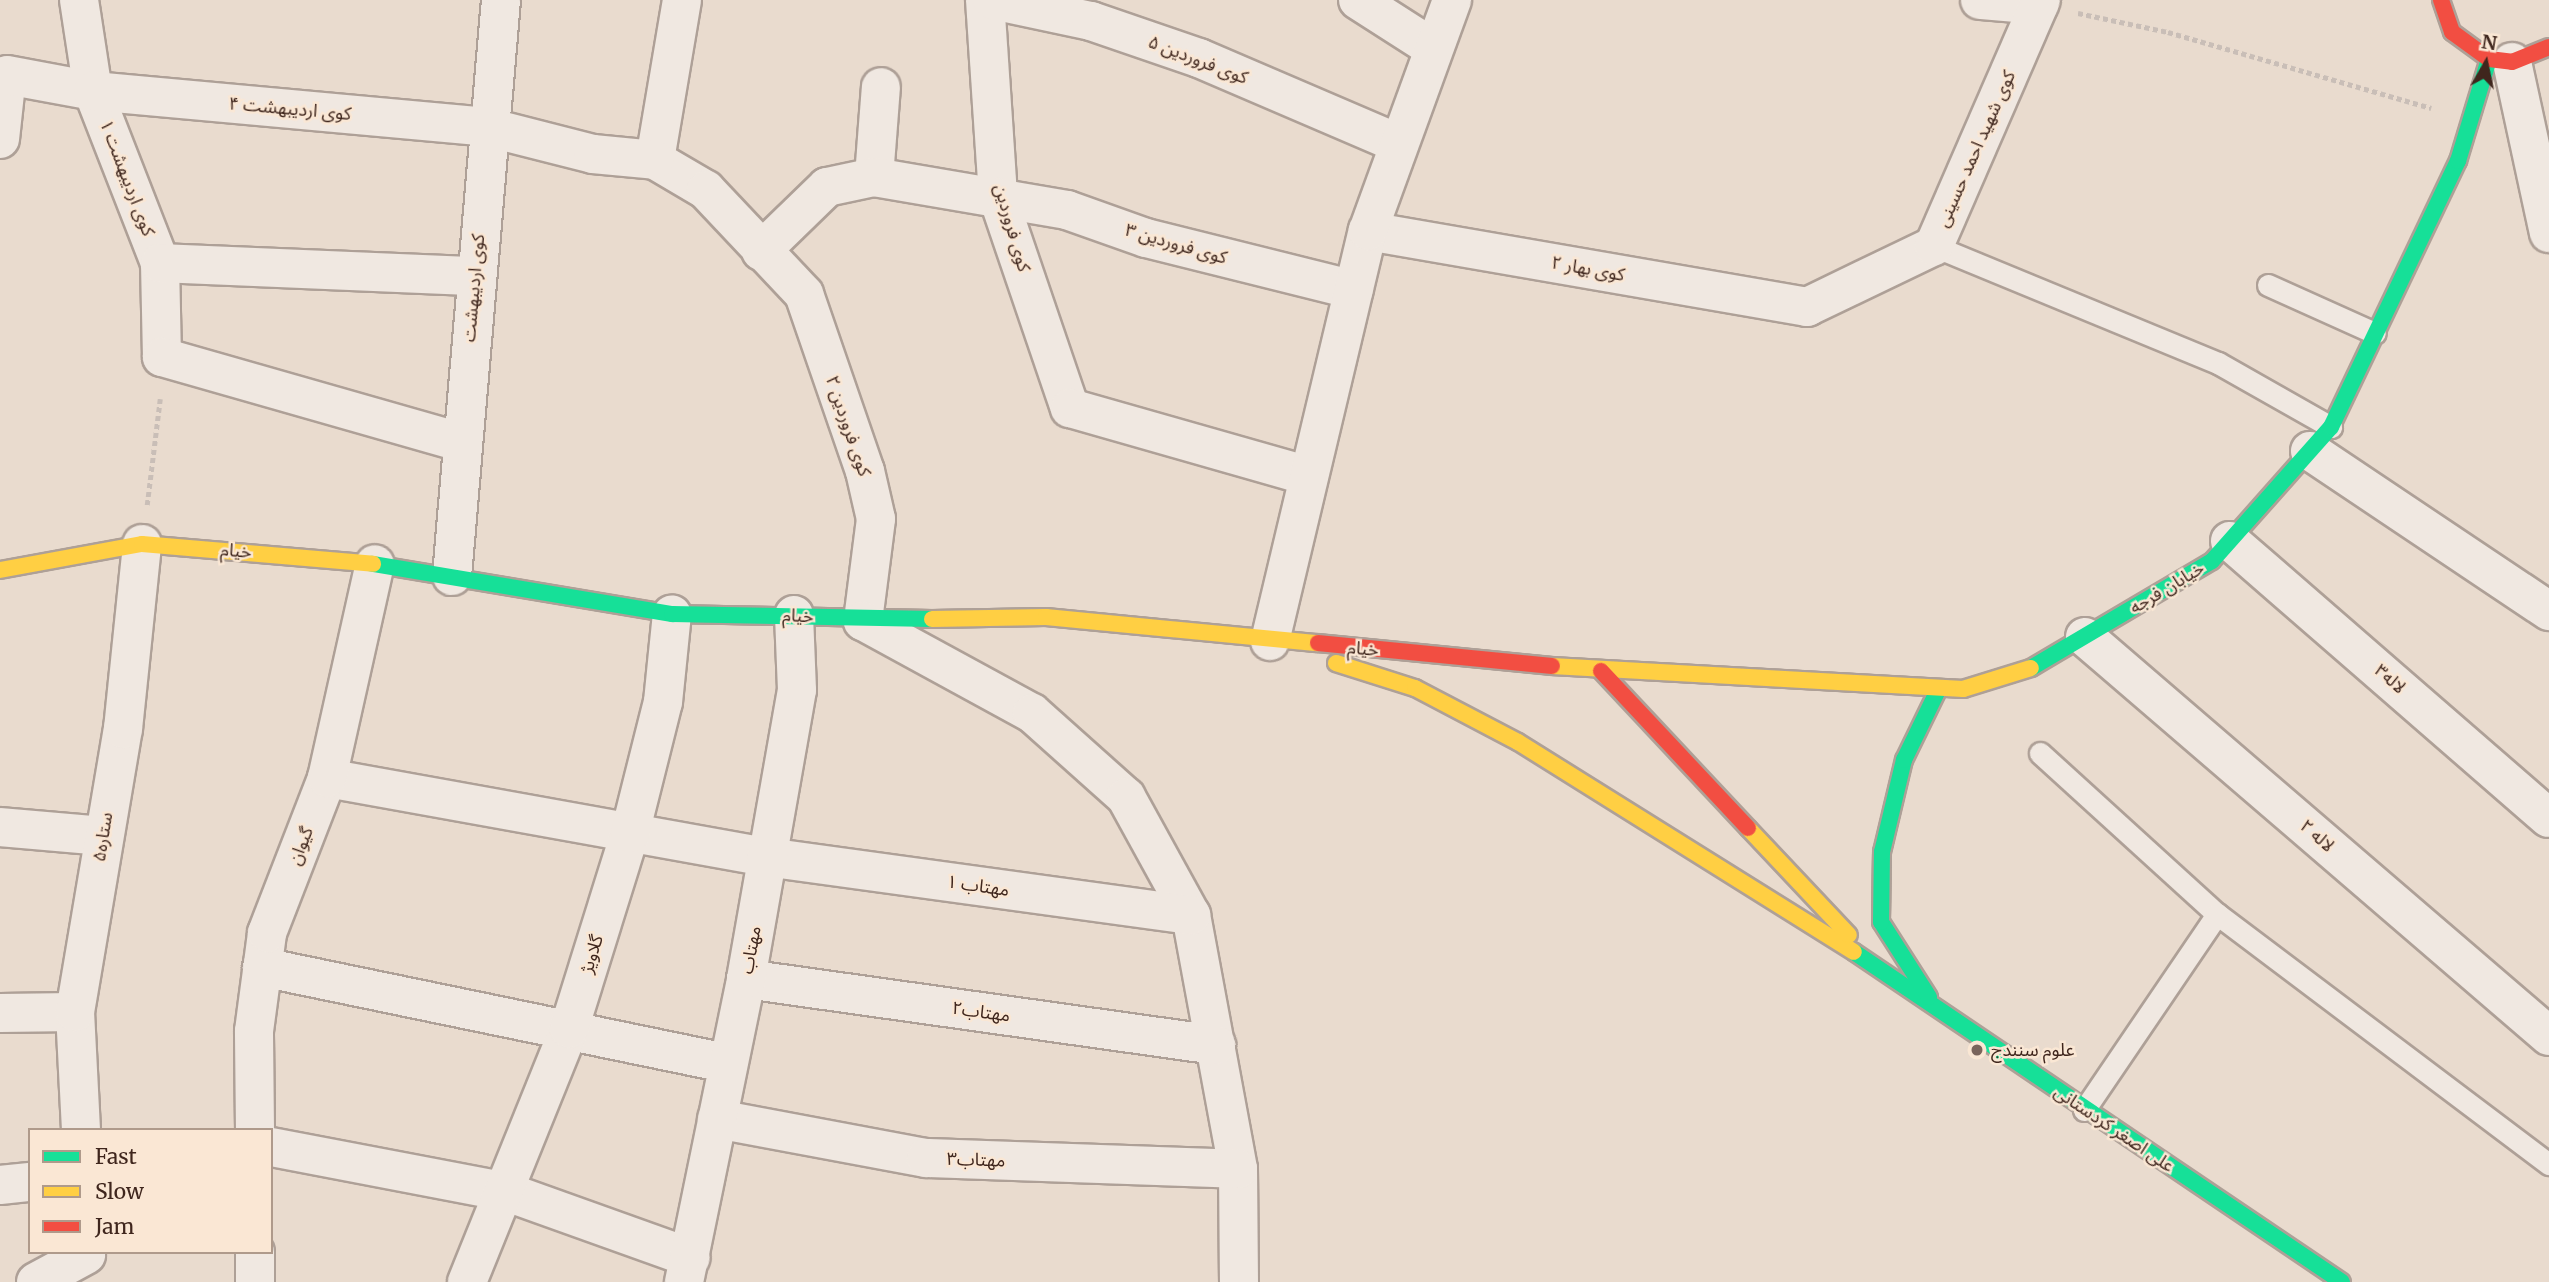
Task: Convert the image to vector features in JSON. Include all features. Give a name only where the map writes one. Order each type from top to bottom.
[{"type":"street","name":"کوی اردیبهشت ۱","points":[[79,0],[93,91],[160,263],[162,357]]},
{"type":"street","name":"کوی اردیبهشت","points":[[452,576],[487,127],[501,0]]},
{"type":"street","points":[[655,160],[682,0]]},
{"type":"street","name":"کوی فروردین","points":[[985,0],[998,197],[1070,408],[1308,476]]},
{"type":"street","name":"کوی فروردین ۵","points":[[992,0],[1091,21],[1199,58],[1397,142]]},
{"type":"street","points":[[1358,0],[1433,48]]},
{"type":"street","points":[[1452,0],[1397,142],[1368,232],[1270,641],[1415,688],[1518,742],[1887,975]]},
{"type":"street","points":[[1980,0],[2040,3]]},
{"type":"street","points":[[2441,0],[2452,32],[2521,56],[2549,71]]},
{"type":"street","name":"کوی شهید احمد حسینی","points":[[1807,307],[1934,246],[2040,3]]},
{"type":"street","points":[[2521,56],[2549,233]]},
{"type":"street","name":"خیابان فرجه","points":[[1601,671],[1937,692],[2031,668],[2213,561],[2321,439],[2458,161],[2470,120],[2521,56]]},
{"type":"street","name":"کوی اردیبهشت ۴","points":[[0,139],[7,75],[93,91],[487,127],[593,155],[655,160]]},
{"type":"street","points":[[874,177],[881,87]]},
{"type":"street","name":"کوی فروردین ۲","points":[[655,160],[706,190],[803,294],[865,471],[876,519],[863,621]]},
{"type":"street","points":[[761,251],[827,187],[874,177],[998,197]]},
{"type":"street","name":"کوی فروردین ۳","points":[[998,197],[1067,210],[1146,238],[1354,290]]},
{"type":"street","name":"کوی بهار ۲","points":[[1368,232],[1807,307]]},
{"type":"street","points":[[160,263],[475,276]]},
{"type":"street","points":[[162,357],[461,442]]},
{"type":"street","points":[[2321,439],[2549,611]]},
{"type":"street","name":"لاله۳","points":[[2230,541],[2549,818]]},
{"type":"street","name":"خیام","points":[[0,570],[142,544],[375,565],[672,614],[794,615],[863,621],[1046,617],[1270,641],[1601,671]]},
{"type":"street","name":"ستاره۵","points":[[81,1128],[75,1012],[102,836],[123,729],[142,544]]},
{"type":"street","name":"گیوان","points":[[255,1128],[254,1031],[267,933],[327,778],[375,565]]},
{"type":"street","name":"گلاویژ","points":[[467,1282],[507,1192],[569,1029],[630,833],[663,702],[672,614]]},
{"type":"street","name":"مهتاب","points":[[687,1270],[746,979],[797,691],[794,615]]},
{"type":"street","points":[[863,621],[1032,713],[1126,797],[1191,915],[1238,1169],[1239,1282]]},
{"type":"street","name":"لاله ۲","points":[[2085,637],[2549,1036]]},
{"type":"street","points":[[1601,671],[1887,975]]},
{"type":"street","points":[[1930,999],[1881,922],[1882,852],[1904,760],[1937,692]]},
{"type":"street","name":"مهتاب ۱","points":[[327,778],[766,856],[1191,915]]},
{"type":"street","points":[[0,827],[102,836]]},
{"type":"street","points":[[262,967],[727,1063]]},
{"type":"street","name":"علی اصغر کردستانی","points":[[1887,975],[1930,999],[2084,1110],[2342,1282]]},
{"type":"street","name":"مهتاب۲","points":[[746,979],[1216,1045]]},
{"type":"street","points":[[0,1013],[75,1012]]},
{"type":"street","name":"مهتاب۳","points":[[717,1119],[926,1158],[1238,1169]]},
{"type":"street","points":[[273,1147],[507,1192],[687,1270]]},
{"type":"street","points":[[0,1185],[28,1182]]},
{"type":"street","points":[[255,1254],[255,1282]]},
{"type":"street","points":[[36,1282],[85,1263]]},
{"type":"lane","points":[[1934,246],[2218,363],[2321,439]]},
{"type":"lane","points":[[2268,285],[2375,333]]},
{"type":"lane","points":[[2040,753],[2217,914],[2549,1164]]},
{"type":"lane","points":[[2084,1110],[2217,914]]},
{"type":"path","points":[[2040,3],[2168,32],[2470,120]]},
{"type":"path","points":[[142,544],[162,357]]},
{"type":"traffic: fast","points":[[2031,668],[2212,561],[2331,427],[2458,161],[2489,59]]},
{"type":"traffic: fast","points":[[373,564],[672,614],[932,619]]},
{"type":"traffic: fast","points":[[1929,997],[1881,922],[1882,852],[1904,760],[1937,692]]},
{"type":"traffic: fast","points":[[1854,952],[2342,1282]]},
{"type":"traffic: slow","points":[[0,570],[142,544],[373,564]]},
{"type":"traffic: slow","points":[[932,619],[1046,617],[1318,643]]},
{"type":"traffic: slow","points":[[1336,663],[1415,688],[1518,742],[1854,952]]},
{"type":"traffic: slow","points":[[1552,666],[1963,689],[2031,668]]},
{"type":"traffic: slow","points":[[1748,828],[1849,935]]},
{"type":"traffic: jam","points":[[2441,0],[2452,32],[2489,59],[2512,62],[2549,47]]},
{"type":"traffic: jam","points":[[1318,643],[1552,666]]},
{"type":"traffic: jam","points":[[1601,671],[1748,828]]},
{"type":"place","name":"علوم سنندج","points":[[1977,1050]]}]
